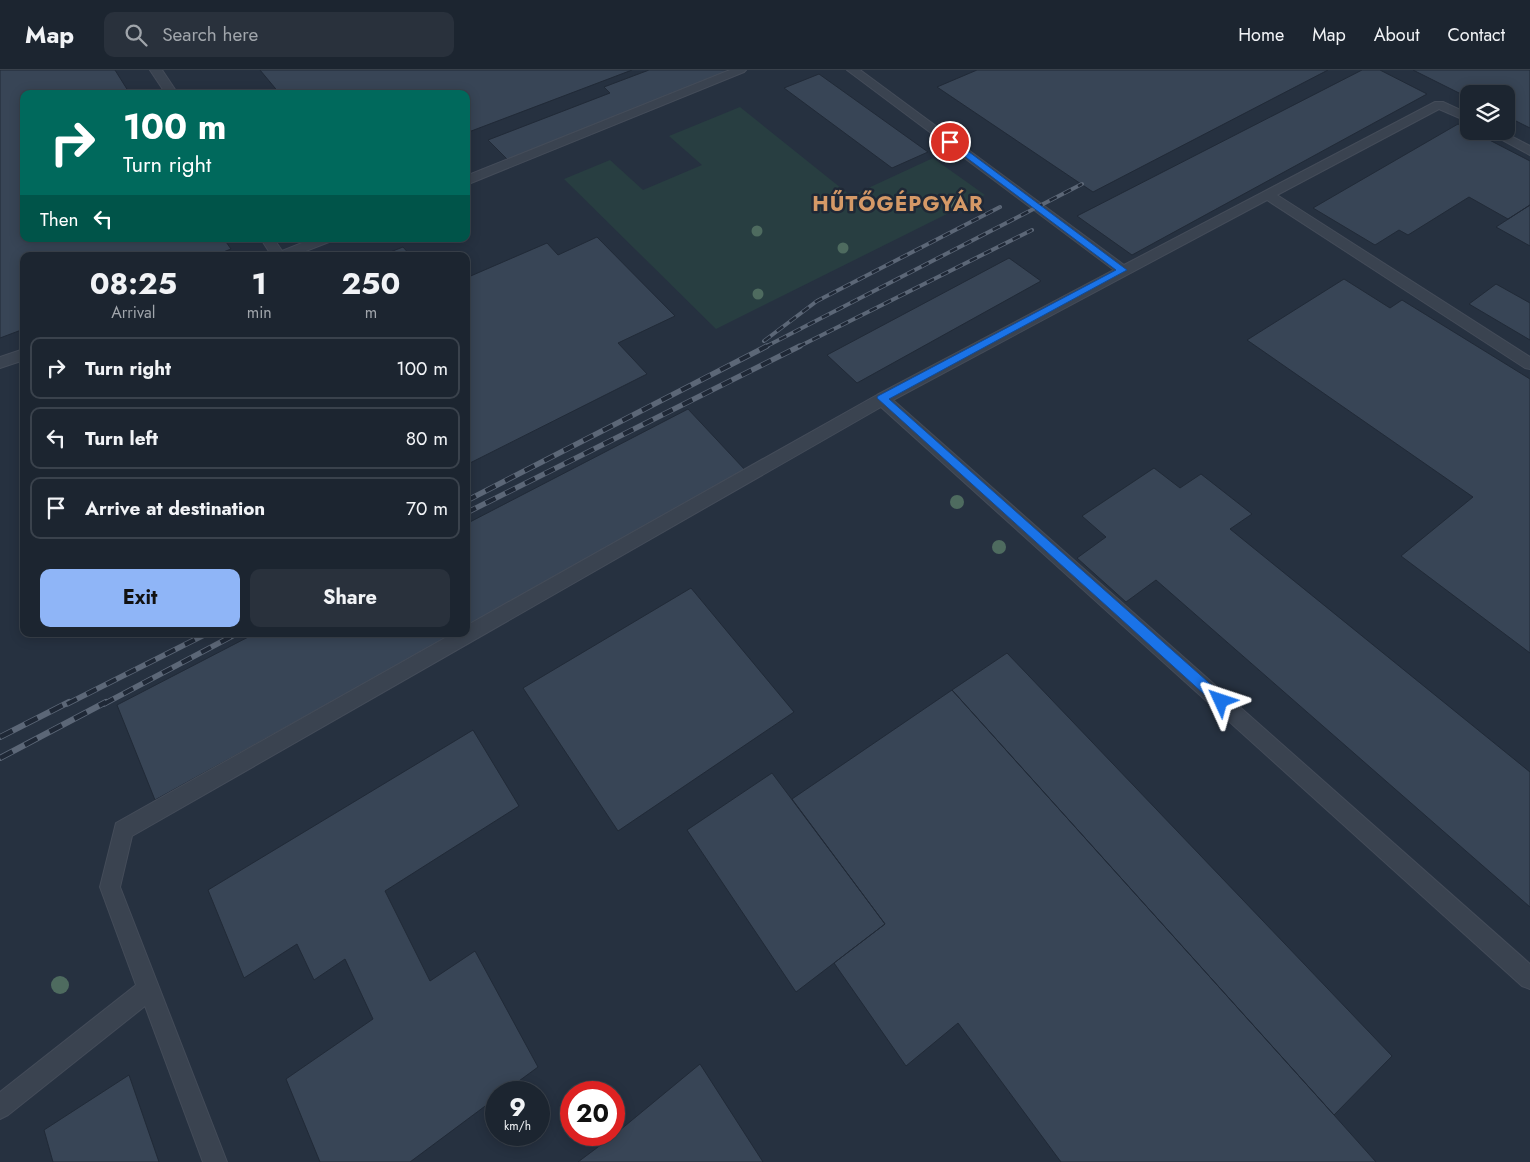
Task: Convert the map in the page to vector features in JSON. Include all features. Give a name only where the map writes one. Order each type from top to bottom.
[{"type":"lane","points":[[156,70],[169,90]]},
{"type":"lane","points":[[470,179],[740,70]]},
{"type":"lane","points":[[862,73],[1122,270]]},
{"type":"lane","points":[[470,632],[882,398],[1439,104],[1460,114]]},
{"type":"lane","points":[[1509,140],[1530,151]]},
{"type":"lane","points":[[1268,195],[1530,364]]},
{"type":"lane","points":[[269,242],[277,252]]},
{"type":"lane","points":[[290,252],[316,242]]},
{"type":"lane","points":[[0,363],[20,356]]},
{"type":"lane","points":[[882,398],[1530,978]]},
{"type":"lane","points":[[215,1162],[110,887],[123,830],[462,637]]},
{"type":"lane","points":[[0,1106],[150,988]]},
{"type":"green space","points":[[740,107],[851,196],[933,158],[985,195],[716,329],[564,179],[610,160],[643,190],[702,165],[669,136]]},
{"type":"building","points":[[0,70],[115,70],[128,90],[20,90],[20,242],[226,242],[231,249],[223,252],[20,252],[20,330],[0,338]]},
{"type":"building","points":[[260,70],[632,70],[470,131],[470,90],[277,90]]},
{"type":"building","points":[[649,70],[736,70],[509,161],[488,140],[610,93],[604,87]]},
{"type":"building","points":[[977,70],[1328,70],[1093,192],[937,87]]},
{"type":"building","points":[[1362,70],[1380,70],[1427,94],[1132,255],[1077,216]]},
{"type":"building","points":[[1413,70],[1530,70],[1530,128],[1515,120],[1515,85],[1460,85],[1460,94]]},
{"type":"building","points":[[819,74],[928,152],[892,168],[784,88]]},
{"type":"building","points":[[1458,124],[1460,125],[1460,140],[1489,140],[1530,161],[1530,205],[1508,219],[1469,197],[1408,235],[1399,230],[1375,245],[1313,208]]},
{"type":"building","points":[[1530,205],[1530,246],[1496,227]]},
{"type":"building","points":[[597,237],[675,316],[618,343],[647,374],[470,463],[470,276],[547,243],[558,255]]},
{"type":"building","points":[[403,247],[407,252],[390,252]]},
{"type":"building","points":[[1009,258],[1041,281],[857,383],[827,355]]},
{"type":"building","points":[[1344,279],[1390,308],[1402,300],[1530,379],[1530,653],[1401,556],[1473,497],[1247,340]]},
{"type":"building","points":[[1496,284],[1530,303],[1530,340],[1469,304]]},
{"type":"building","points":[[688,409],[746,471],[470,625],[470,522]]},
{"type":"building","points":[[1154,468],[1180,488],[1201,474],[1252,514],[1230,529],[1530,772],[1530,907],[1156,580],[1126,602],[1077,558],[1106,537],[1082,516]]},
{"type":"building","points":[[691,588],[794,712],[618,831],[523,688]]},
{"type":"building","points":[[248,637],[449,637],[155,800],[117,705]]},
{"type":"building","points":[[1007,653],[1392,1056],[1334,1115],[952,690]]},
{"type":"building","points":[[952,690],[1376,1162],[1061,1162],[958,1023],[906,1066],[834,963],[885,924],[792,799]]},
{"type":"building","points":[[473,730],[519,806],[385,891],[430,981],[475,951],[538,1067],[519,1081],[485,1081],[485,1106],[410,1162],[320,1162],[286,1079],[373,1019],[345,959],[314,980],[297,944],[244,978],[208,890]]},
{"type":"building","points":[[772,773],[885,924],[796,992],[687,830]]},
{"type":"building","points":[[700,1064],[763,1162],[578,1162],[599,1146],[625,1146],[625,1126]]},
{"type":"building","points":[[129,1075],[159,1162],[53,1162],[44,1130]]},
{"type":"railway","points":[[765,347],[1082,184]]},
{"type":"railway","points":[[764,341],[817,301],[1000,207]]},
{"type":"railway","points":[[470,511],[1032,230]]},
{"type":"railway","points":[[470,499],[767,346]]},
{"type":"railway","points":[[67,704],[200,637]]},
{"type":"railway","points":[[104,704],[230,637]]},
{"type":"railway","points":[[0,737],[69,702]]},
{"type":"railway","points":[[0,758],[106,702]]},
{"type":"district","name":"HŰTŐGÉPGYÁR","points":[[898,204]]},
{"type":"route","points":[[950,142],[1122,270],[882,398],[1221,701]]}]
